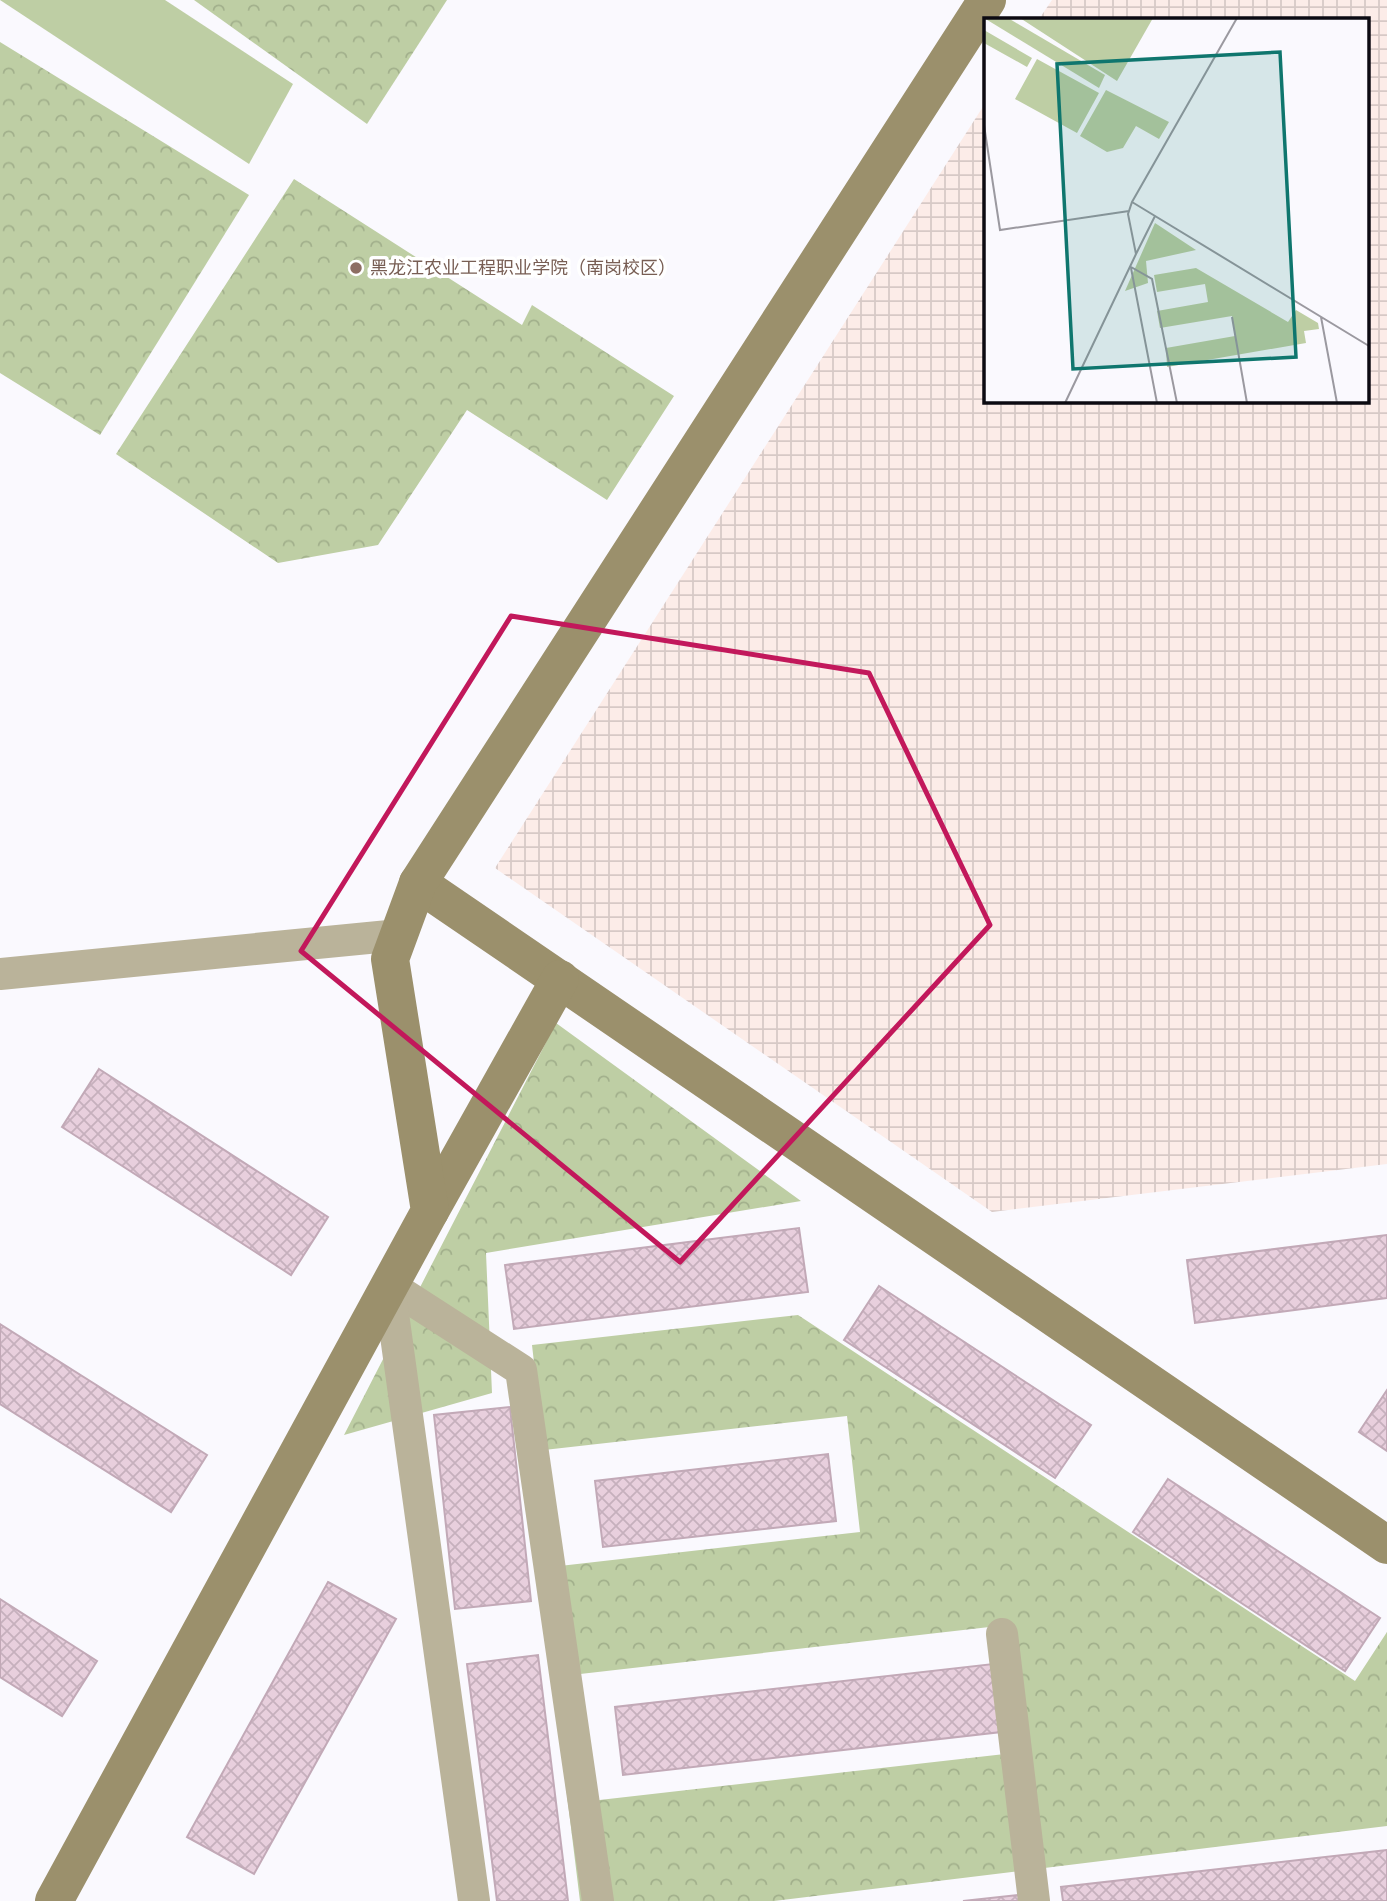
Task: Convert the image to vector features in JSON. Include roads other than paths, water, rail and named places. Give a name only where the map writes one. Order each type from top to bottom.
[{"type":"street","points":[[430,1210],[390,959],[418,883],[987,0]]},
{"type":"street","points":[[418,883],[1387,1545]]},
{"type":"street","points":[[0,974],[399,935]]},
{"type":"street","points":[[54,1901],[430,1210],[560,979]]},
{"type":"street","points":[[389,1285],[474,1901]]},
{"type":"street","points":[[389,1285],[521,1370],[598,1901]]},
{"type":"street","points":[[1002,1634],[1034,1901]]},
{"type":"place","name":"黑龙江农业工程职业学院（南岗校区）","points":[[356,268]]}]
